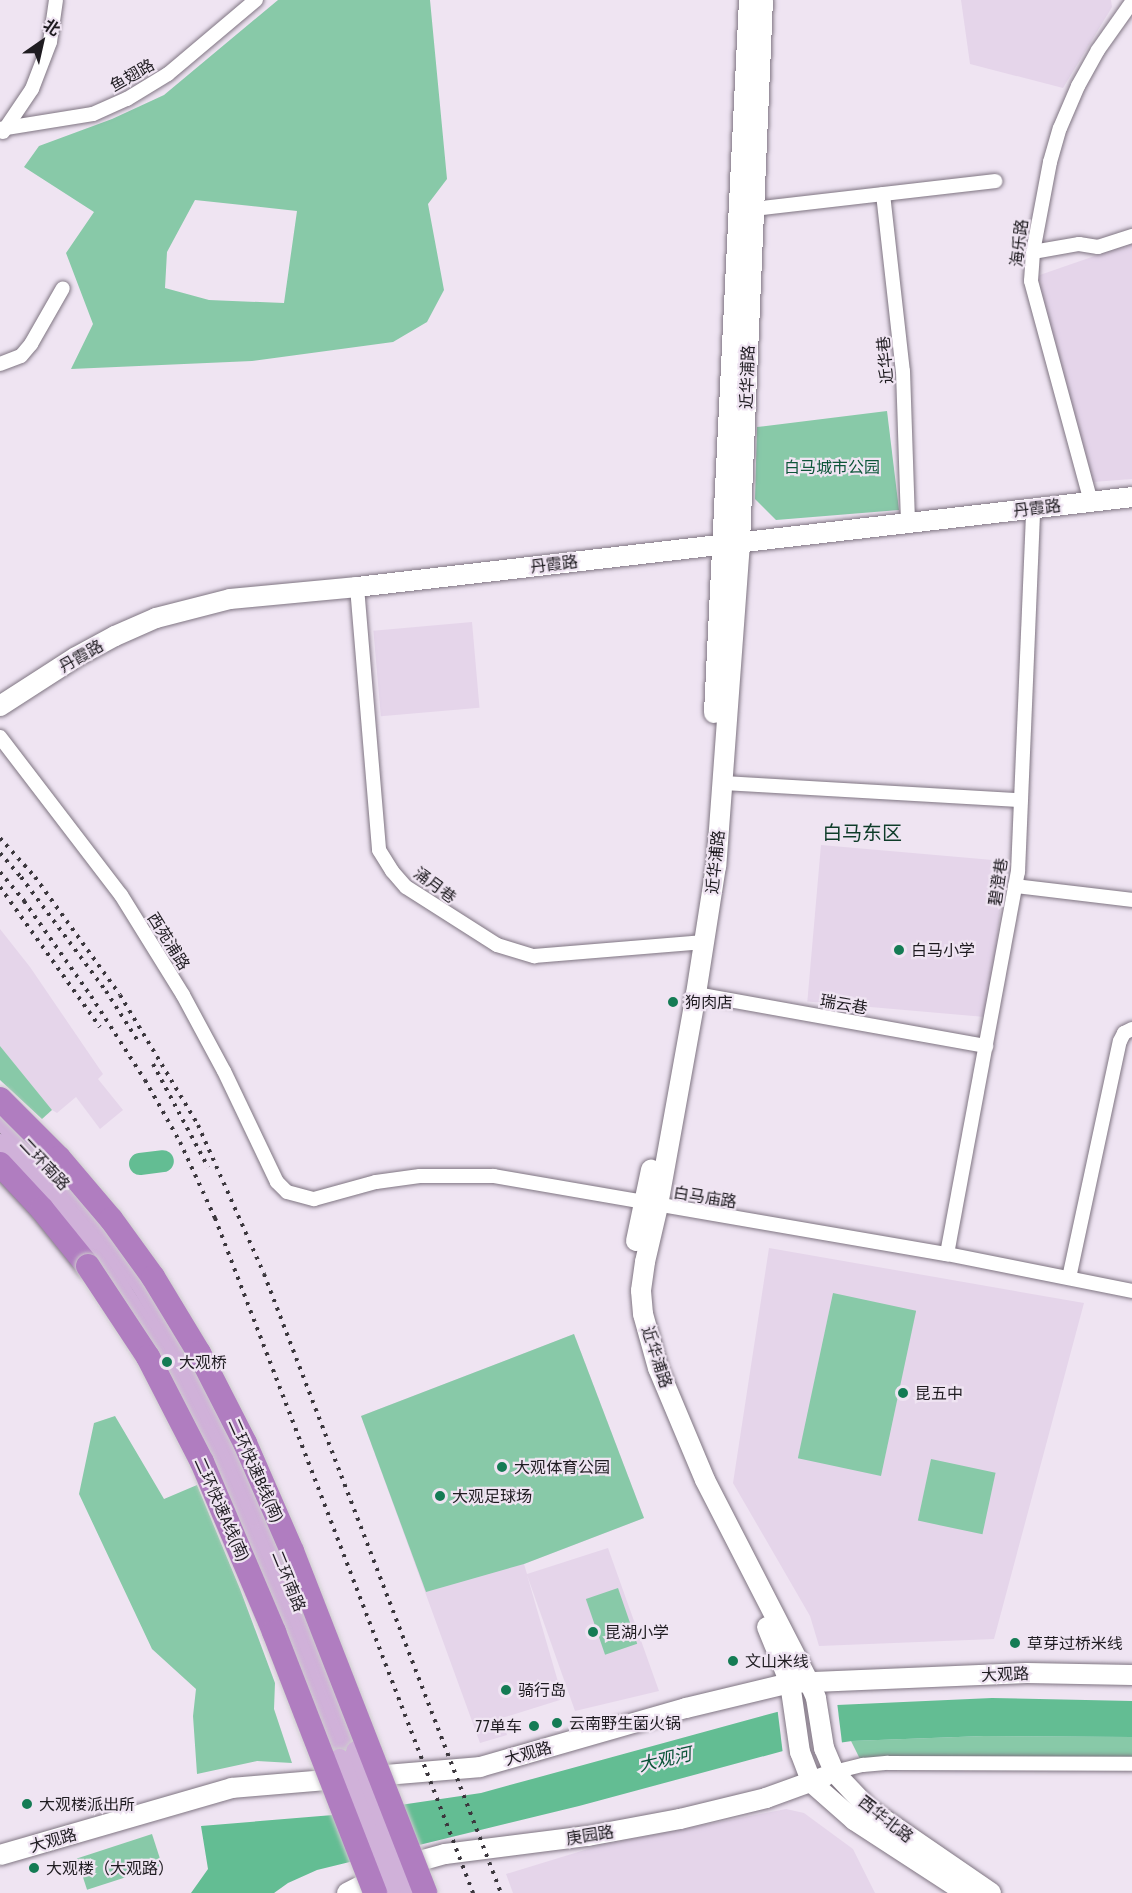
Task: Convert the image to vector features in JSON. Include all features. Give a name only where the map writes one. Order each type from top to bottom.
[{"type":"highway","name":"二环快速B线(南)","points":[[0,1099],[59,1158],[111,1218],[160,1287],[200,1353],[241,1434],[297,1562],[425,1893]]},
{"type":"highway","name":"二环快速A线(南)","points":[[0,1164],[42,1209],[88,1266],[147,1357],[206,1470],[274,1632],[375,1893]]},
{"type":"highway","points":[[0,1175],[88,1266]]},
{"type":"main road","name":"二环南路","points":[[0,1118],[48,1167],[100,1227],[142,1285],[182,1350],[220,1424],[263,1518],[347,1755],[390,1893]]},
{"type":"main road","name":"二环南路","points":[[0,1144],[52,1199],[100,1258],[171,1369],[246,1526],[410,1893]]},
{"type":"street","points":[[2,131],[32,89],[50,42],[56,0]]},
{"type":"street","name":"鱼翅路","points":[[2,131],[93,114],[127,99],[168,74],[256,0]]},
{"type":"street","name":"近华浦路","points":[[651,1204],[699,942],[716,866],[722,783],[732,544],[749,0]]},
{"type":"street","name":"近华浦路","points":[[763,0],[754,209],[732,544],[696,994],[651,1204],[629,1289],[636,1340],[647,1373],[696,1488],[776,1646],[799,1682]]},
{"type":"street","name":"海乐路","points":[[1091,502],[1031,281],[1033,252],[1050,162],[1060,128],[1078,86],[1098,50],[1132,2]]},
{"type":"street","points":[[754,209],[995,181]]},
{"type":"street","name":"近华巷","points":[[883,194],[903,370],[908,524]]},
{"type":"street","points":[[1033,252],[1079,244],[1098,246],[1132,236]]},
{"type":"street","points":[[0,364],[21,356],[31,344],[63,288]]},
{"type":"street","name":"丹霞路","points":[[0,706],[76,657],[156,618],[230,599],[357,587],[1132,497]]},
{"type":"street","name":"碧澄巷","points":[[947,1254],[1015,886],[1021,800],[1033,509]]},
{"type":"street","name":"涌月巷","points":[[357,587],[379,850],[392,871],[406,886],[497,945],[534,956],[699,942]]},
{"type":"street","name":"西苑浦路","points":[[0,737],[78,837],[133,915],[183,995],[214,1052],[277,1182]]},
{"type":"street","points":[[722,783],[1021,800]]},
{"type":"street","points":[[1015,886],[1132,900]]},
{"type":"street","name":"瑞云巷","points":[[696,994],[986,1046]]},
{"type":"street","points":[[1069,1278],[1120,1041],[1132,1029]]},
{"type":"street","name":"白马庙路","points":[[277,1182],[287,1192],[314,1199],[376,1182],[398,1179],[462,1175],[494,1176],[947,1254],[1132,1291]]},
{"type":"street","name":"大观路","points":[[0,1855],[232,1788],[333,1782],[480,1767],[704,1703],[799,1682],[1027,1673],[1132,1675]]},
{"type":"street","name":"西华北路","points":[[799,1682],[817,1705],[824,1748],[834,1772],[869,1809],[991,1893]]},
{"type":"street","name":"西华北路","points":[[799,1682],[794,1706],[800,1752],[812,1783],[854,1820],[966,1893]]},
{"type":"street","points":[[834,1772],[863,1765],[888,1763],[1132,1764]]},
{"type":"street","name":"庚园路","points":[[348,1893],[398,1867],[445,1854],[622,1830],[766,1798],[812,1783],[834,1772]]},
{"type":"shaded area","points":[[961,0],[1111,0],[1112,7],[1063,88],[970,64]]},
{"type":"shaded area","points":[[1132,243],[1132,479],[1093,482],[1037,276]]},
{"type":"shaded area","points":[[472,622],[479,708],[381,716],[373,631]]},
{"type":"shaded area","name":"白马小学","points":[[821,845],[1004,861],[991,1017],[807,1001]]},
{"type":"shaded area","points":[[0,929],[30,967],[103,1074],[98,1079],[123,1110],[100,1129],[76,1097],[57,1113],[52,1110],[0,1046]]},
{"type":"shaded area","name":"昆五中","points":[[769,1248],[1084,1303],[994,1639],[819,1646],[810,1616],[733,1483]]},
{"type":"shaded area","name":"大观体育公园","points":[[574,1334],[644,1518],[524,1564],[527,1574],[608,1548],[659,1691],[575,1711],[527,1575],[563,1699],[502,1718],[507,1735],[480,1743],[361,1416]]},
{"type":"shaded area","points":[[786,1809],[804,1813],[853,1849],[875,1893],[513,1893],[506,1874],[601,1845]]},
{"type":"green space","points":[[278,0],[430,0],[447,179],[428,204],[444,290],[427,322],[393,342],[252,361],[71,369],[93,324],[66,253],[94,212],[24,167],[39,146],[112,119],[164,95]],"holes":[[[195,200],[297,211],[284,303],[209,300],[165,288],[167,252]]]},
{"type":"green space","name":"白马城市公园","points":[[887,411],[899,510],[776,520],[755,499],[757,427]]},
{"type":"green space","points":[[0,1046],[52,1110],[42,1119],[0,1080]]},
{"type":"green space","points":[[833,1293],[916,1311],[881,1476],[798,1458]]},
{"type":"green space","name":"大观体育公园","points":[[574,1334],[644,1518],[524,1564],[426,1592],[361,1416]]},
{"type":"green space","points":[[115,1416],[164,1499],[197,1485],[240,1589],[275,1683],[274,1709],[292,1763],[257,1761],[197,1774],[193,1716],[196,1689],[152,1649],[79,1494],[94,1423]]},
{"type":"green space","points":[[931,1459],[996,1473],[982,1534],[918,1521]]},
{"type":"green space","points":[[618,1588],[637,1644],[605,1655],[586,1599]]},
{"type":"green space","points":[[984,1736],[1132,1737],[1132,1770],[863,1765],[851,1741]]},
{"type":"green space","points":[[152,1834],[162,1865],[87,1890],[77,1858]]},
{"type":"water","name":"大观河","points":[[992,1698],[1132,1701],[1132,1737],[984,1736],[852,1741],[783,1751],[579,1806],[317,1870],[288,1883],[274,1893],[191,1893],[208,1869],[201,1826],[333,1815],[481,1793],[777,1712],[837,1705]]},
{"type":"pier","points":[[837,1702],[842,1745],[783,1752],[777,1709]]},
{"type":"waterway","points":[[140,1164],[163,1161]]},
{"type":"railway","points":[[0,838],[35,877],[120,995],[198,1125],[264,1274],[501,1893]]},
{"type":"railway","points":[[0,853],[21,877],[106,991],[138,1041]]},
{"type":"railway","points":[[0,872],[24,901],[91,996],[145,1080],[180,1142],[215,1218],[473,1893]]},
{"type":"railway","points":[[0,887],[100,1027]]},
{"type":"railway","points":[[153,1064],[208,1167]]},
{"type":"place","name":"白马小学","points":[[899,950]]},
{"type":"place","name":"狗肉店","points":[[673,1002]]},
{"type":"place","name":"大观桥","points":[[167,1362]]},
{"type":"place","name":"昆五中","points":[[903,1393]]},
{"type":"place","name":"大观体育公园","points":[[502,1467]]},
{"type":"place","name":"大观足球场","points":[[440,1496]]},
{"type":"place","name":"昆湖小学","points":[[593,1632]]},
{"type":"place","name":"草芽过桥米线","points":[[1015,1643]]},
{"type":"place","name":"文山米线","points":[[733,1661]]},
{"type":"place","name":"骑行岛","points":[[506,1690]]},
{"type":"place","name":"云南野生菌火锅","points":[[557,1723]]},
{"type":"place","name":"77单车","points":[[534,1726]]},
{"type":"place","name":"大观楼派出所","points":[[27,1804]]},
{"type":"place","name":"大观楼（大观路）","points":[[34,1868]]},
{"type":"district","name":"白马东区","points":[[862,832]]}]
